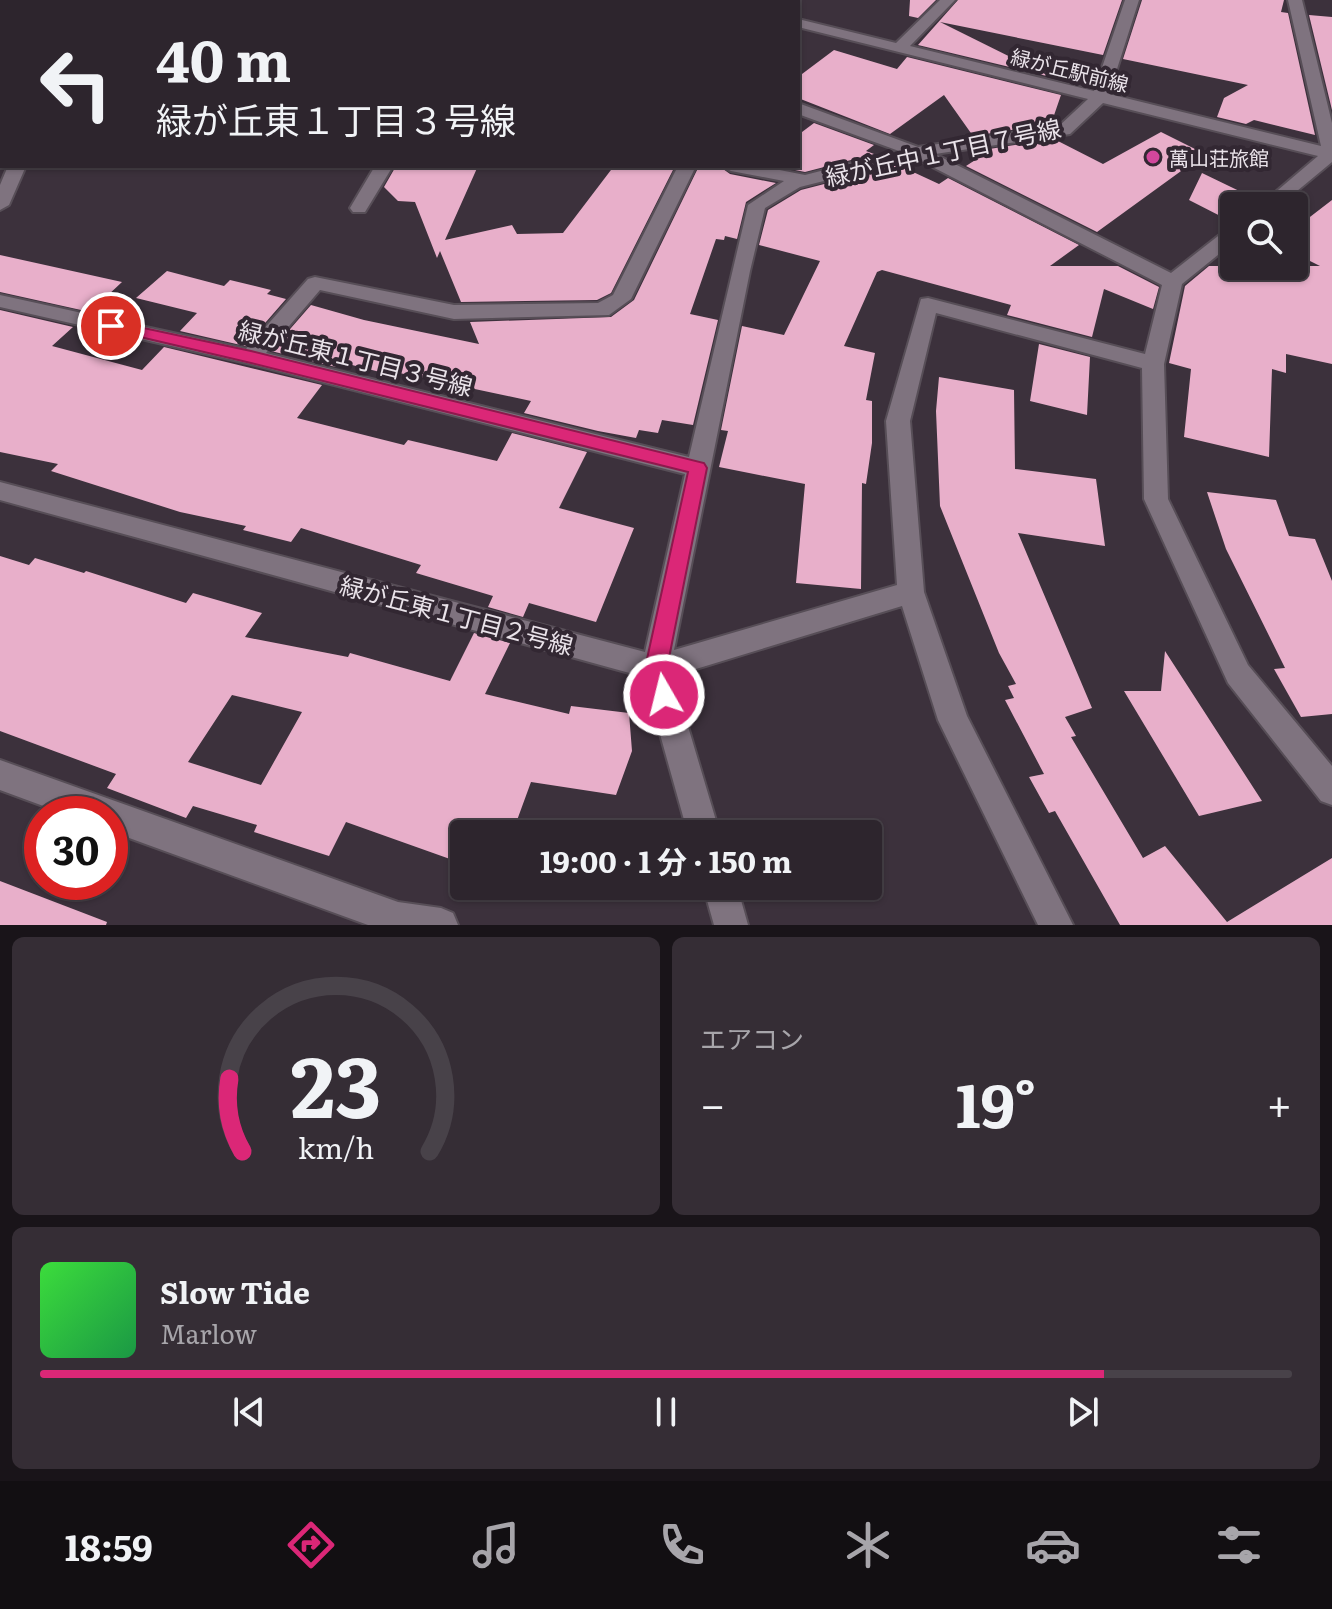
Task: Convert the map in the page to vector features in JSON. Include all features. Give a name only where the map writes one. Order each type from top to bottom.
[{"type":"street","points":[[899,48],[948,0]]},
{"type":"street","points":[[1100,97],[1132,0]]},
{"type":"street","points":[[1285,192],[1332,154],[1295,0]]},
{"type":"street","name":"緑が丘駅前線","points":[[800,23],[1332,154]]},
{"type":"street","name":"緑が丘中１丁目７号線","points":[[700,820],[656,668],[757,205],[794,183],[917,152],[1064,130],[1100,97]]},
{"type":"street","points":[[800,109],[917,152],[1173,282]]},
{"type":"street","points":[[0,205],[16,168]]},
{"type":"street","points":[[359,208],[383,168]]},
{"type":"street","points":[[251,357],[315,283],[454,312],[602,310],[621,299],[686,168]]},
{"type":"street","points":[[742,168],[805,180]]},
{"type":"street","points":[[1220,244],[1173,282],[1153,364],[1156,499],[1238,674],[1332,790]]},
{"type":"street","name":"緑が丘東１丁目３号線","points":[[0,301],[251,357],[698,468]]},
{"type":"street","points":[[1056,925],[953,720],[911,592],[898,421],[928,304],[1153,364]]},
{"type":"street","name":"緑が丘東１丁目２号線","points":[[0,491],[656,668]]},
{"type":"street","points":[[656,668],[911,592]]},
{"type":"street","points":[[0,775],[59,796]]},
{"type":"street","points":[[128,821],[398,919],[441,925]]},
{"type":"street","points":[[724,900],[731,925]]},
{"type":"building","points":[[910,0],[936,0],[918,18],[909,16]]},
{"type":"building","points":[[958,0],[1122,0],[1103,55],[940,22],[1051,77],[918,45]]},
{"type":"building","points":[[1142,0],[1284,0],[1281,12],[1288,13],[1315,135],[1254,120],[1246,124],[1217,117],[1224,98],[1248,85],[1123,59]]},
{"type":"building","points":[[1309,15],[1332,17],[1332,110]]},
{"type":"building","points":[[834,50],[897,69],[907,57],[1061,95],[1051,124],[973,136],[944,95],[890,134],[800,99],[800,76]]},
{"type":"building","points":[[814,123],[874,145],[866,151],[874,154],[805,172],[785,168],[800,168],[800,134]]},
{"type":"building","points":[[1161,132],[1199,151],[1178,162],[1188,166],[1097,232],[966,166],[986,153],[983,150],[1054,139],[1103,164]]},
{"type":"building","points":[[898,165],[939,184],[948,178],[1079,245],[1050,266],[1118,266],[1159,287],[1153,309],[1104,289],[1092,337],[1007,315],[1011,305],[882,270],[877,272],[844,346],[875,353],[866,400],[872,401],[872,443],[866,484],[862,483],[861,589],[796,583],[805,484],[719,467],[728,431],[721,430],[742,326],[784,335],[820,261],[759,245],[768,210],[801,190]]},
{"type":"building","points":[[395,168],[477,168],[445,240],[512,225],[517,234],[563,233],[612,168],[674,168],[611,293],[597,300],[461,302],[440,251],[437,258],[415,202],[398,201],[384,187]]},
{"type":"building","points":[[698,168],[722,168],[730,174],[776,183],[746,202],[737,239],[725,236],[724,240],[716,239],[690,314],[718,320],[693,425],[662,420],[658,433],[639,430],[636,438],[524,413],[531,401],[340,362],[336,367],[271,351],[311,305],[364,320],[479,344],[470,322],[611,317],[634,300]]},
{"type":"building","points":[[1202,173],[1241,192],[1220,192],[1220,216],[1189,200]]},
{"type":"building","points":[[1332,200],[1332,364],[1286,354],[1286,373],[1272,369],[1269,457],[1184,437],[1191,369],[1169,363],[1185,286],[1209,266],[1220,266],[1220,280],[1308,280],[1308,266],[1320,266],[1308,260],[1308,218]]},
{"type":"building","points":[[0,255],[122,282],[90,312],[0,292]]},
{"type":"building","points":[[167,271],[224,286],[230,280],[271,290],[267,294],[286,299],[245,346],[180,331],[197,313],[136,298]]},
{"type":"building","points":[[0,310],[73,327],[52,346],[142,370],[164,347],[322,385],[297,418],[404,445],[408,440],[497,461],[512,433],[587,452],[559,508],[634,528],[596,622],[529,603],[523,617],[488,607],[493,596],[416,573],[421,565],[301,528],[291,542],[243,530],[246,526],[180,512],[51,471],[58,464],[0,452]]},
{"type":"building","points":[[1039,344],[1090,357],[1087,415],[1030,401]]},
{"type":"building","points":[[939,377],[1014,390],[1015,469],[1096,479],[1105,546],[1018,533],[1092,708],[1065,717],[1076,736],[1071,737],[1143,858],[1165,846],[1227,922],[1332,858],[1332,925],[1120,925],[1055,811],[1049,813],[1029,777],[1044,774],[1005,700],[1014,698],[1008,686],[1016,684],[999,653],[940,506],[936,411]]},
{"type":"building","points":[[1207,492],[1276,500],[1289,536],[1315,539],[1332,581],[1332,714],[1301,717],[1274,669],[1285,668],[1226,549]]},
{"type":"building","points":[[0,556],[29,565],[35,558],[186,603],[193,593],[262,613],[245,637],[348,657],[350,653],[450,681],[474,633],[510,643],[485,694],[569,714],[571,706],[629,713],[632,751],[616,795],[531,782],[517,820],[450,820],[450,859],[346,822],[329,856],[254,832],[257,825],[193,806],[186,818],[107,788],[116,774],[0,731]],"holes":[[[232,695],[302,712],[261,785],[188,762]]]},
{"type":"building","points":[[1165,651],[1262,801],[1199,816],[1124,691],[1161,691]]},
{"type":"building","points":[[0,881],[24,890],[24,900],[50,900],[107,922],[106,925],[0,925]]},
{"type":"place","name":"萬山荘旅館","points":[[1153,157]]},
{"type":"route","points":[[111,326],[251,357],[698,468],[656,668],[664,695]]}]
